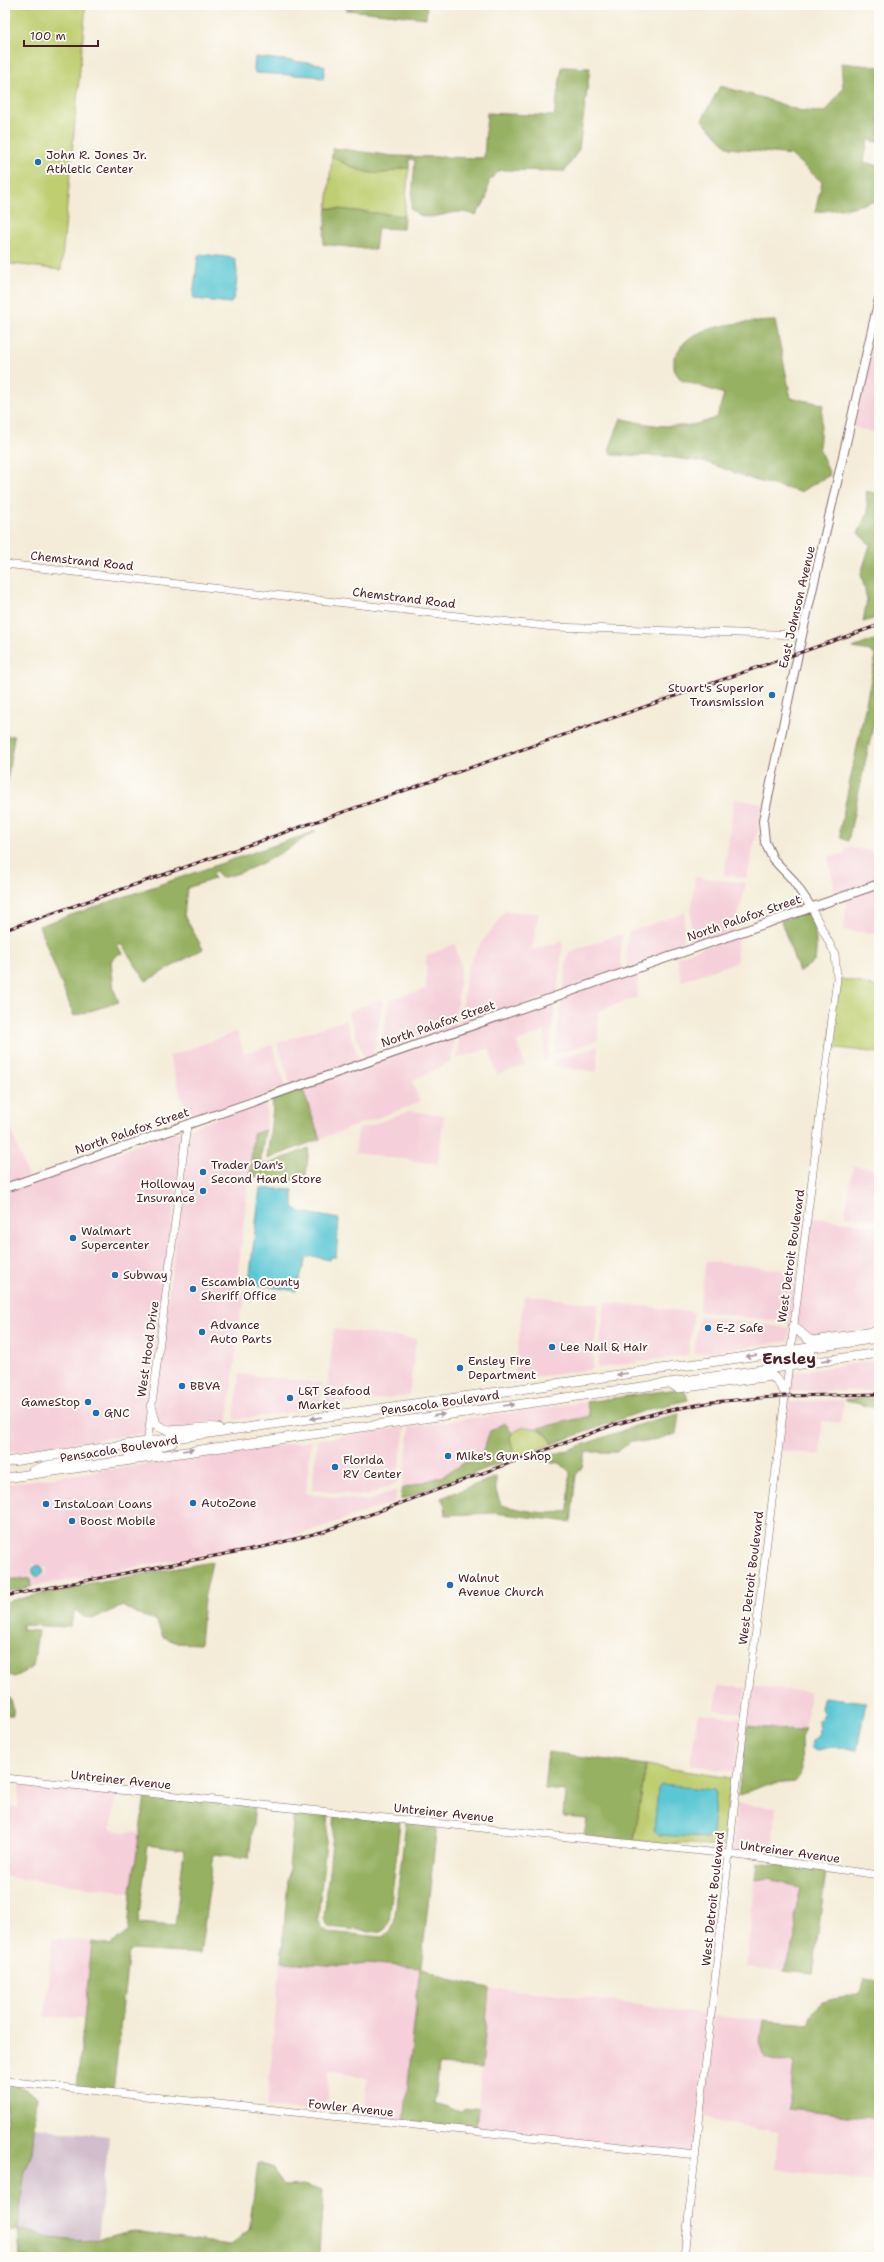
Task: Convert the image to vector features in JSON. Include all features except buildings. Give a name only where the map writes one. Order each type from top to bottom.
[{"type":"highway","points":[[793,1326],[808,1339],[814,1341],[879,1332]]},
{"type":"highway","name":"Pensacola Boulevard","points":[[5,1462],[879,1338]]},
{"type":"highway","points":[[788,1366],[794,1358],[804,1354],[879,1344]]},
{"type":"highway","points":[[691,1380],[704,1372],[775,1362],[783,1359],[790,1351]]},
{"type":"highway","name":"Pensacola Boulevard","points":[[5,1478],[315,1432],[879,1353]]},
{"type":"highway","points":[[670,1383],[678,1388],[772,1376],[777,1380],[785,1392]]},
{"type":"highway","points":[[526,1403],[544,1395],[588,1387],[592,1379]]},
{"type":"highway","points":[[408,1419],[415,1410],[421,1408],[478,1400],[500,1392]]},
{"type":"highway","points":[[315,1432],[341,1424],[399,1415],[404,1412],[410,1404]]},
{"type":"highway","points":[[151,1406],[156,1424],[169,1432],[206,1427],[231,1430]]},
{"type":"highway","points":[[149,1457],[155,1448],[164,1445],[223,1436],[242,1428]]},
{"type":"highway","points":[[26,1475],[45,1466],[140,1452],[145,1449],[147,1441]]},
{"type":"highway","points":[[5,1456],[29,1452],[43,1456]]},
{"type":"main road","name":"East Johnson Avenue","points":[[811,907],[792,879],[773,859],[765,842],[763,821],[802,635],[879,298]]},
{"type":"main road","name":"North Palafox Street","points":[[5,1188],[879,884]]},
{"type":"street","name":"Chemstrand Road","points":[[5,564],[553,627],[802,635]]},
{"type":"street","name":"West Detroit Boulevard","points":[[684,2257],[729,1854],[837,978],[835,954],[811,907]]},
{"type":"street","name":"West Hood Drive","points":[[149,1457],[147,1441],[151,1406],[187,1125]]},
{"type":"street","name":"Untreiner Avenue","points":[[5,1778],[729,1854],[879,1875]]},
{"type":"street","name":"Fowler Avenue","points":[[5,2081],[696,2155]]},
{"type":"shaded area","points":[[879,312],[879,434],[853,427]]},
{"type":"shaded area","points":[[734,799],[763,804],[747,878],[724,875]]},
{"type":"shaded area","points":[[846,847],[879,852],[879,881],[836,896],[828,857],[845,853]]},
{"type":"shaded area","points":[[695,877],[746,883],[735,930],[688,948]]},
{"type":"shaded area","points":[[879,886],[879,934],[844,930],[847,897]]},
{"type":"shaded area","points":[[504,911],[539,913],[532,950],[563,941],[557,993],[460,1027],[467,969],[479,946],[495,926]]},
{"type":"shaded area","points":[[685,913],[682,949],[629,968],[626,957],[628,932]]},
{"type":"shaded area","points":[[622,934],[620,962],[624,970],[563,991],[568,952]]},
{"type":"shaded area","points":[[737,936],[737,962],[682,981],[676,957]]},
{"type":"shaded area","points":[[455,944],[461,968],[454,1029],[379,1055],[389,1000],[426,989],[426,956]]},
{"type":"shaded area","points":[[639,970],[637,997],[598,1011],[598,1040],[554,1055],[562,997]]},
{"type":"shaded area","points":[[380,999],[383,1001],[373,1057],[365,1060],[348,1012]]},
{"type":"shaded area","points":[[556,999],[548,1058],[546,1060],[543,1061],[545,1031],[517,1042],[525,1065],[497,1075],[489,1049],[457,1058],[460,1032]]},
{"type":"shaded area","points":[[345,1020],[360,1062],[291,1085],[277,1043]]},
{"type":"shaded area","points":[[237,1032],[244,1054],[272,1045],[286,1087],[189,1122],[169,1056]]},
{"type":"shaded area","points":[[454,1034],[451,1062],[412,1080],[420,1102],[320,1139],[302,1087]]},
{"type":"shaded area","points":[[598,1046],[597,1072],[553,1066],[554,1060]]},
{"type":"shaded area","points":[[264,1101],[267,1112],[265,1130],[253,1135],[236,1293],[245,1295],[243,1311],[241,1311],[240,1316],[228,1421],[151,1432],[190,1128]]},
{"type":"shaded area","points":[[410,1111],[444,1115],[438,1164],[358,1153],[355,1154],[358,1130]]},
{"type":"shaded area","points":[[7,1117],[28,1177],[5,1185],[5,1118]]},
{"type":"shaded area","points":[[184,1129],[145,1433],[5,1453],[5,1190]]},
{"type":"shaded area","points":[[853,1166],[879,1169],[879,1221],[845,1216]]},
{"type":"shaded area","points":[[810,1217],[879,1226],[879,1327],[794,1340]]},
{"type":"shaded area","points":[[706,1261],[797,1272],[790,1323],[699,1311]]},
{"type":"shaded area","points":[[524,1295],[599,1304],[592,1369],[514,1380]]},
{"type":"shaded area","points":[[605,1302],[694,1312],[688,1355],[597,1368]]},
{"type":"shaded area","points":[[699,1316],[790,1328],[788,1341],[694,1354]]},
{"type":"shaded area","points":[[334,1329],[416,1339],[409,1395],[325,1407]]},
{"type":"shaded area","points":[[879,1360],[879,1391],[788,1391],[790,1373]]},
{"type":"shaded area","points":[[239,1374],[322,1383],[319,1408],[234,1420]]},
{"type":"shaded area","points":[[844,1400],[840,1423],[822,1421],[820,1455],[781,1450],[787,1402]]},
{"type":"shaded area","points":[[586,1402],[590,1416],[577,1421],[538,1428],[524,1427],[512,1433],[505,1423],[490,1431],[483,1451],[443,1476],[402,1489],[410,1427]]},
{"type":"shaded area","points":[[405,1427],[397,1483],[367,1496],[312,1490],[317,1440]]},
{"type":"shaded area","points":[[311,1441],[306,1494],[368,1501],[396,1490],[395,1502],[297,1535],[243,1547],[31,1587],[30,1579],[5,1579],[5,1484]],"holes":[[[33,1564],[47,1567],[46,1575],[36,1578],[31,1576],[30,1573]]]},
{"type":"shaded area","points":[[718,1685],[746,1688],[742,1713],[715,1710]]},
{"type":"shaded area","points":[[752,1686],[810,1692],[805,1728],[800,1731],[747,1726]]},
{"type":"shaded area","points":[[698,1713],[742,1718],[735,1772],[690,1765]]},
{"type":"shaded area","points":[[20,1782],[116,1793],[111,1830],[140,1833],[131,1892],[5,1877],[5,1807],[18,1808]]},
{"type":"shaded area","points":[[737,1804],[776,1808],[771,1859],[732,1852]]},
{"type":"shaded area","points":[[770,1878],[776,1882],[801,1887],[795,1913],[796,1938],[784,1971],[746,1967],[755,1880]]},
{"type":"shaded area","points":[[50,1938],[92,1942],[84,2018],[45,2017],[52,1939]]},
{"type":"shaded area","points":[[280,1962],[341,1966],[366,1963],[420,1968],[404,2122],[363,2118],[368,2079],[341,2071],[330,2070],[326,2113],[267,2107]]},
{"type":"shaded area","points":[[489,1988],[558,1994],[708,2015],[693,2153],[476,2129]]},
{"type":"shaded area","points":[[713,2016],[763,2020],[761,2028],[780,2062],[794,2061],[789,2108],[879,2119],[879,2183],[775,2169],[778,2132],[714,2120],[703,2114]]},
{"type":"shaded area","points":[[34,2128],[109,2136],[98,2239],[71,2240],[18,2229],[24,2175],[32,2152]]},
{"type":"green space","name":"John R. Jones Jr. Athletic Center","points":[[5,5],[86,5],[61,270],[5,263]]},
{"type":"green space","points":[[347,5],[427,5],[426,18],[346,10]]},
{"type":"green space","points":[[841,63],[879,67],[879,142],[868,140],[864,162],[879,166],[879,200],[849,208],[815,212],[822,182],[791,155],[729,148],[702,120],[720,86],[763,98],[801,111],[826,112],[843,88]]},
{"type":"green space","points":[[562,67],[590,68],[579,149],[565,171],[500,170],[489,181],[486,200],[476,215],[461,212],[429,217],[417,214],[411,209],[415,160],[409,159],[409,168],[402,168],[378,174],[357,169],[332,156],[333,148],[393,156],[484,158],[487,113],[554,116]]},
{"type":"green space","points":[[332,156],[350,166],[371,173],[378,174],[402,168],[409,168],[404,216],[327,208]]},
{"type":"green space","points":[[327,208],[404,216],[403,229],[378,228],[375,250],[323,244]]},
{"type":"green space","points":[[775,321],[791,398],[823,404],[819,448],[830,475],[800,492],[754,480],[709,463],[662,456],[613,455],[609,450],[621,418],[645,424],[682,426],[717,417],[724,394],[681,380],[674,370],[674,357],[685,342],[704,331],[716,327],[740,323]]},
{"type":"green space","points":[[866,491],[879,494],[879,617],[863,622],[867,599],[861,574],[870,545],[858,533],[868,513]]},
{"type":"green space","points":[[879,638],[879,699],[848,841],[841,838],[840,829],[876,655],[870,651],[853,648]]},
{"type":"green space","points":[[5,736],[14,736],[6,789],[5,789]]},
{"type":"green space","points":[[316,831],[270,859],[245,871],[220,878],[217,871],[212,872],[214,879],[187,888],[184,915],[203,949],[146,981],[121,943],[117,946],[123,954],[120,953],[111,961],[114,990],[119,1002],[74,1016],[39,926]]},
{"type":"green space","points":[[809,911],[815,936],[815,961],[799,972],[781,921]]},
{"type":"green space","points":[[837,978],[879,987],[879,1053],[829,1047]]},
{"type":"green space","points":[[302,1087],[320,1139],[267,1159],[273,1108],[272,1098]]},
{"type":"green space","points":[[265,1130],[260,1164],[269,1164],[309,1148],[305,1182],[250,1176],[253,1134]]},
{"type":"green space","points":[[684,1388],[688,1400],[646,1410],[552,1444],[547,1434],[538,1428],[590,1416],[586,1402]]},
{"type":"green space","points":[[879,1398],[879,1409],[844,1400],[846,1399]]},
{"type":"green space","points":[[679,1414],[676,1434],[646,1442],[631,1441],[617,1452],[585,1452],[582,1467],[576,1475],[571,1522],[494,1513],[446,1515],[445,1505],[441,1498],[496,1477],[496,1491],[501,1505],[543,1513],[568,1511],[570,1472],[560,1463],[539,1460],[650,1421]]},
{"type":"green space","points":[[505,1423],[512,1433],[510,1438],[515,1458],[401,1500],[402,1489],[443,1476],[483,1451],[490,1431]]},
{"type":"green space","points":[[524,1427],[541,1431],[550,1439],[552,1444],[515,1458],[510,1438],[512,1433]]},
{"type":"green space","points":[[212,1562],[204,1599],[200,1644],[178,1643],[163,1637],[156,1620],[139,1615],[123,1606],[94,1618],[84,1617],[75,1610],[70,1627],[22,1625],[22,1630],[38,1631],[33,1667],[14,1677],[5,1673],[5,1602],[91,1583]]},
{"type":"green space","points":[[5,1579],[30,1579],[31,1587],[5,1592]]},
{"type":"green space","points":[[5,1693],[12,1703],[13,1715],[5,1715]]},
{"type":"green space","points":[[747,1726],[799,1731],[805,1728],[801,1739],[802,1773],[795,1782],[765,1785],[738,1796]]},
{"type":"green space","points":[[548,1752],[646,1765],[634,1841],[584,1836],[587,1819],[563,1817],[565,1791],[544,1789]]},
{"type":"green space","points":[[646,1765],[731,1778],[722,1846],[634,1841]]},
{"type":"green space","points":[[145,1796],[255,1807],[249,1858],[214,1854],[200,1954],[129,1950],[113,2091],[77,2087],[92,1942],[110,1945],[128,1932],[131,1892]],"holes":[[[148,1845],[184,1850],[175,1926],[138,1923]]]},
{"type":"green space","points":[[294,1811],[329,1815],[318,1918],[321,1926],[327,1932],[382,1937],[390,1932],[394,1923],[406,1822],[437,1825],[421,1967],[449,1979],[489,1988],[482,2068],[438,2065],[434,2103],[461,2112],[465,2109],[478,2106],[476,2129],[404,2122],[420,1968],[366,1963],[341,1966],[281,1962]]},
{"type":"green space","points":[[335,1815],[400,1822],[389,1922],[385,1930],[381,1932],[329,1927],[324,1918]]},
{"type":"green space","points":[[757,1862],[826,1871],[813,1974],[784,1971],[796,1938],[795,1913],[801,1887],[776,1882],[770,1878],[755,1880]]},
{"type":"green space","points":[[865,1979],[879,1981],[879,2119],[789,2108],[794,2061],[780,2062],[765,2058],[760,2041],[763,2020],[810,2024],[811,2016],[822,2001],[845,1997],[861,1991]]},
{"type":"green space","points":[[12,2085],[25,2089],[37,2097],[32,2152],[24,2175],[18,2229],[5,2232],[5,2126],[7,2114],[5,2093]]},
{"type":"green space","points":[[258,2163],[274,2168],[280,2181],[285,2186],[303,2185],[323,2191],[319,2253],[339,2257],[20,2257],[18,2229],[55,2238],[83,2241],[135,2231],[230,2245],[249,2230]]},
{"type":"water","points":[[255,57],[320,64],[325,67],[323,79],[314,76],[255,73]]},
{"type":"water","points":[[200,254],[234,258],[236,262],[237,280],[235,294],[231,303],[195,299],[193,296],[198,257]]},
{"type":"water","points":[[260,1188],[293,1190],[293,1207],[300,1212],[339,1219],[336,1257],[331,1257],[329,1260],[313,1256],[306,1258],[296,1291],[249,1283]]},
{"type":"water","points":[[38,1565],[42,1567],[44,1571],[42,1575],[38,1577],[34,1575],[32,1571],[34,1567]]},
{"type":"water","points":[[824,1697],[866,1702],[857,1750],[832,1747],[815,1751],[811,1747],[812,1741],[819,1736],[818,1720],[824,1716],[821,1708]]},
{"type":"water","points":[[661,1785],[714,1790],[716,1794],[712,1834],[707,1838],[659,1835],[654,1830],[658,1789]]},
{"type":"railway","points":[[5,930],[879,625]]},
{"type":"railway","points":[[5,1596],[267,1546],[325,1531],[613,1425],[660,1412],[712,1402],[785,1396],[879,1394]]},
{"type":"place","name":"John R. Jones Jr. Athletic Center","points":[[38,162]]},
{"type":"place","name":"Stuart's Superior Transmission","points":[[772,695]]},
{"type":"place","name":"Trader Dan's Second Hand Store","points":[[203,1172]]},
{"type":"place","name":"Holloway Insurance","points":[[203,1191]]},
{"type":"place","name":"Walmart Supercenter","points":[[73,1238]]},
{"type":"place","name":"Subway","points":[[115,1275]]},
{"type":"place","name":"Escambia County Sheriff Office","points":[[193,1289]]},
{"type":"place","name":"E-Z Safe","points":[[708,1328]]},
{"type":"place","name":"Advance Auto Parts","points":[[202,1332]]},
{"type":"place","name":"Lee Nail & Hair","points":[[552,1347]]},
{"type":"place","name":"Ensley Fire Department","points":[[460,1368]]},
{"type":"place","name":"BBVA","points":[[182,1386]]},
{"type":"place","name":"L&T Seafood Market","points":[[290,1398]]},
{"type":"place","name":"GameStop","points":[[88,1402]]},
{"type":"place","name":"GNC","points":[[96,1413]]},
{"type":"place","name":"Mike's Gun Shop","points":[[448,1456]]},
{"type":"place","name":"Florida RV Center","points":[[335,1467]]},
{"type":"place","name":"AutoZone","points":[[193,1503]]},
{"type":"place","name":"InstaLoan Loans","points":[[46,1504]]},
{"type":"place","name":"Boost Mobile","points":[[72,1521]]},
{"type":"place","name":"Walnut Avenue Church","points":[[450,1585]]},
{"type":"district","name":"Ensley","points":[[789,1358]]}]
